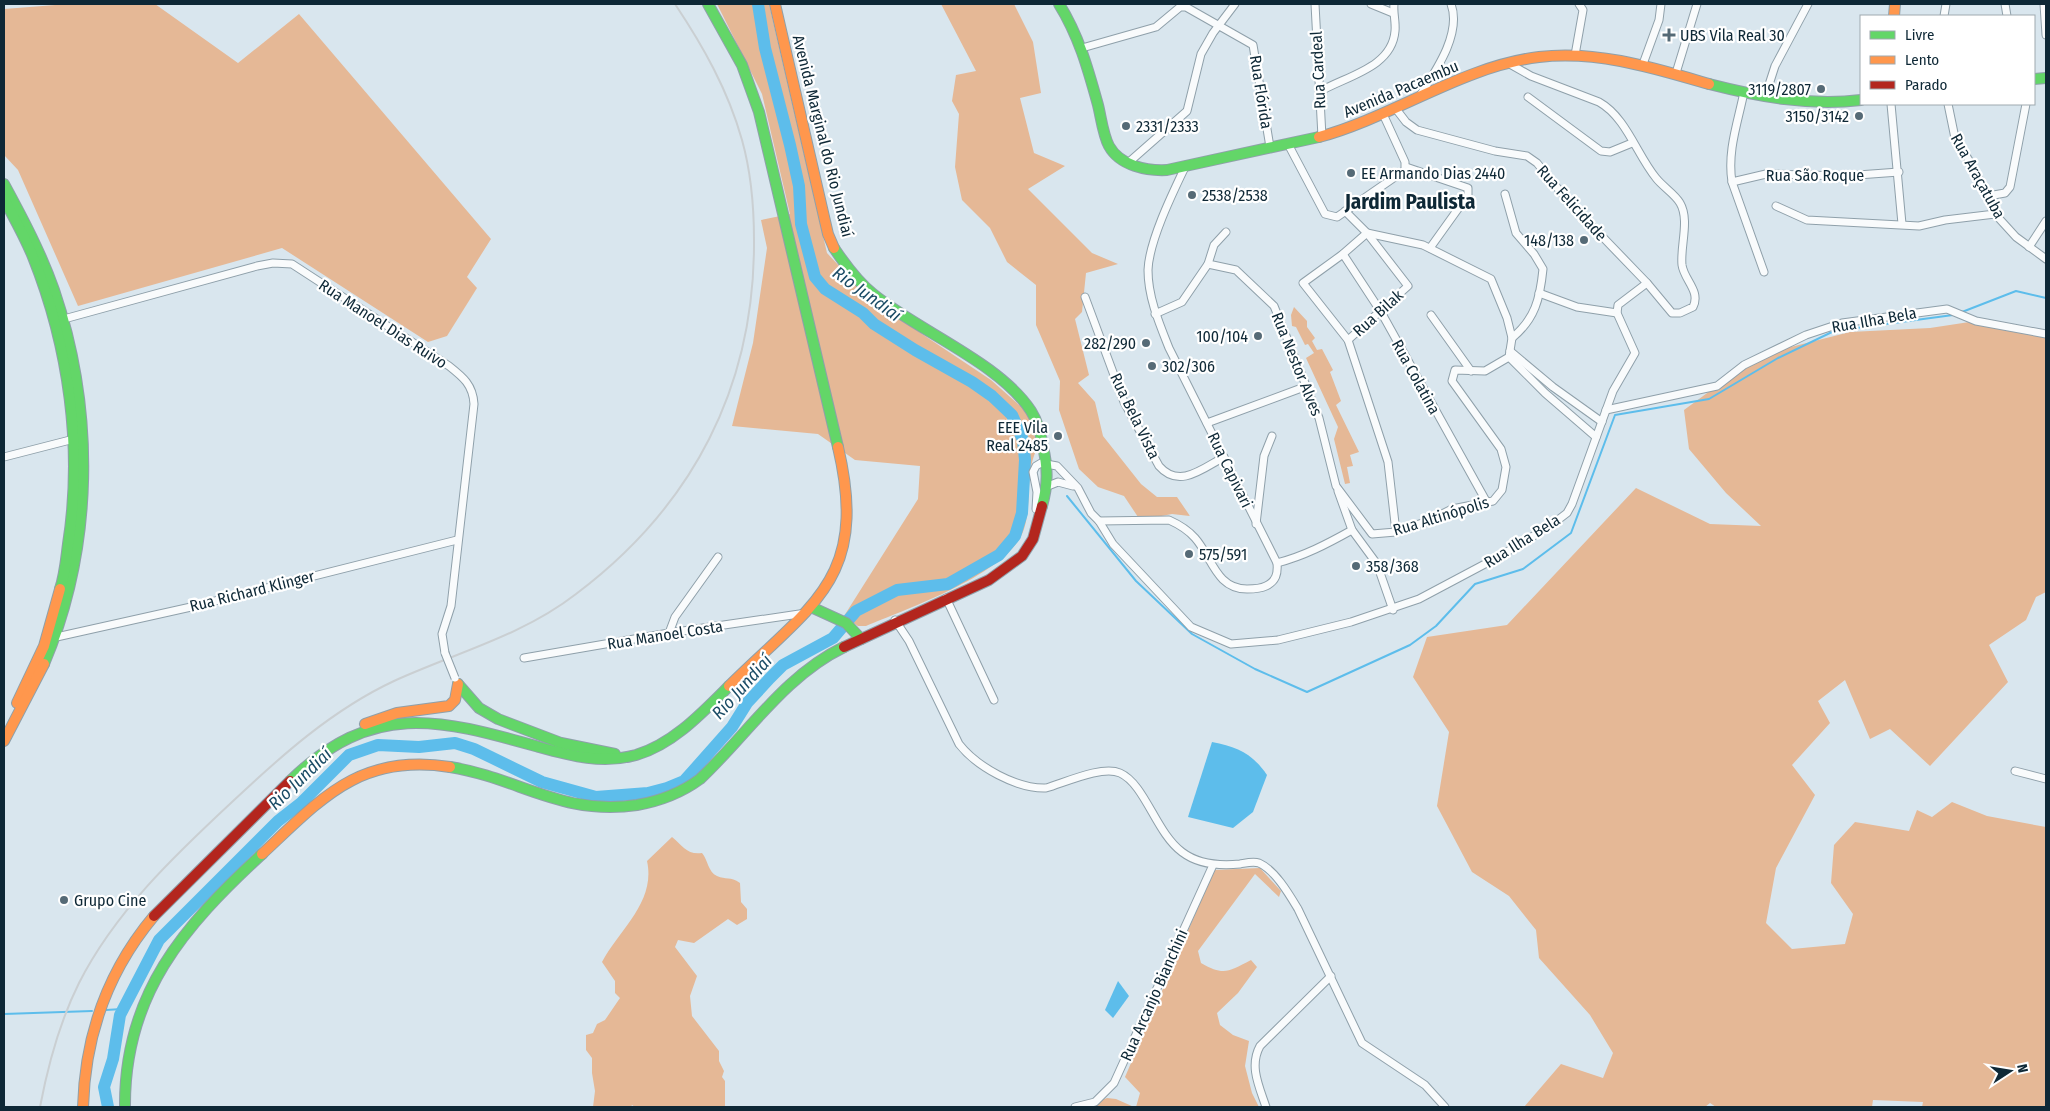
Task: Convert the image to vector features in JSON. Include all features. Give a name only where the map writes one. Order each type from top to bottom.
[{"type":"main road","points":[[83,1107],[84,1075],[88,1047],[109,984],[129,950],[161,909],[300,773],[328,750],[355,735],[384,725],[420,721],[457,726],[578,756],[604,760],[628,757],[655,747],[689,723],[808,610],[839,560],[846,538],[848,496],[845,477],[759,112],[742,65],[708,4]]},
{"type":"main road","name":"Avenida Marginal do Rio Jundiaí","points":[[125,1107],[124,1084],[134,1031],[155,978],[169,955],[199,916],[309,809],[336,788],[373,770],[415,764],[439,765],[475,773],[548,798],[584,806],[622,807],[656,802],[680,793],[696,783],[780,692],[857,634],[990,580],[1022,556],[1033,539],[1048,486],[1047,464],[1040,430],[1032,412],[1019,395],[1000,378],[874,295],[851,274],[834,248],[828,234],[804,134],[776,4]]},
{"type":"main road","name":"Avenida Pacaembu","points":[[1058,4],[1073,27],[1082,48],[1105,138],[1115,152],[1128,163],[1149,170],[1186,165],[1322,137],[1383,114],[1466,77],[1508,63],[1549,56],[1574,55],[1643,64],[1766,97],[1812,102],[1860,100]]},
{"type":"main road","points":[[4,184],[37,245],[64,319],[80,403],[82,437],[82,491],[78,541],[32,692],[4,741]]},
{"type":"main road","points":[[4,199],[29,248],[56,322],[68,385],[74,439],[71,531],[50,637],[4,725]]},
{"type":"main road","points":[[808,610],[829,615],[857,634]]},
{"type":"main road","points":[[457,681],[479,708],[498,719],[561,743],[628,757]]},
{"type":"main road","points":[[328,750],[338,738],[381,718],[449,706],[455,700],[457,681]]},
{"type":"street","points":[[1128,163],[1187,111],[1201,54],[1235,4]]},
{"type":"street","name":"Rua Cardeal","points":[[1315,4],[1322,137]]},
{"type":"street","points":[[1371,4],[1393,13]]},
{"type":"street","points":[[1319,92],[1377,63],[1389,53],[1395,31],[1394,4]]},
{"type":"street","points":[[1419,97],[1435,73],[1451,36],[1455,14],[1451,4]]},
{"type":"street","points":[[1574,55],[1583,10],[1579,4]]},
{"type":"street","points":[[1643,64],[1659,20],[1661,4]]},
{"type":"street","points":[[1676,73],[1697,4]]},
{"type":"street","points":[[1766,97],[1775,66],[1808,4]]},
{"type":"street","points":[[2044,4],[2046,36]]},
{"type":"street","name":"Rua Flórida","points":[[1082,48],[1156,27],[1180,7],[1186,7],[1253,45],[1270,147]]},
{"type":"street","points":[[1508,63],[1531,76],[1606,106],[1617,117],[1632,143],[1610,152],[1601,151],[1528,97]]},
{"type":"street","points":[[1744,92],[1729,162],[1732,182],[1764,272]]},
{"type":"street","points":[[1891,105],[1899,172],[1902,224]]},
{"type":"street","name":"Rua Araçatuba","points":[[1948,105],[1955,138],[1988,196],[1995,214],[2029,247],[2046,259]]},
{"type":"street","points":[[1988,196],[2005,193],[2010,187],[2026,105]]},
{"type":"street","name":"Rua Felicidade","points":[[1396,108],[1406,122],[1417,130],[1495,151],[1527,156],[1537,163],[1568,201],[1647,283],[1672,313],[1680,313],[1693,307],[1696,298],[1682,267],[1684,220],[1680,204],[1657,179],[1632,143]]},
{"type":"street","points":[[1383,114],[1406,167],[1468,188],[1468,195],[1430,248]]},
{"type":"street","points":[[1288,144],[1325,214],[1338,216],[1400,176],[1406,167]]},
{"type":"street","name":"Rua Capivari","points":[[1186,165],[1150,254],[1148,271],[1155,314],[1169,348],[1277,564]]},
{"type":"street","name":"Rua São Roque","points":[[1732,182],[1766,174],[1844,176],[1899,172]]},
{"type":"street","points":[[1505,194],[1516,233],[1541,264],[1543,270],[1539,292],[1529,322],[1512,338]]},
{"type":"street","points":[[1776,206],[1806,220],[1919,226],[1945,220],[1995,214]]},
{"type":"street","name":"Rua Bilak","points":[[1346,211],[1368,232],[1408,286],[1348,340],[1388,462],[1396,532]]},
{"type":"street","points":[[2029,247],[2046,221]]},
{"type":"street","points":[[1155,314],[1182,302],[1208,264],[1214,245],[1226,232]]},
{"type":"street","points":[[1348,340],[1303,283],[1344,254],[1368,232],[1430,248],[1491,280],[1495,285],[1507,318],[1512,338],[1510,354],[1485,371],[1471,371],[1431,315]]},
{"type":"street","name":"Rua Colatina","points":[[1344,254],[1381,312],[1486,501]]},
{"type":"street","name":"Rua Manoel Dias Ruivo","points":[[64,319],[257,266],[273,263],[292,264],[449,366],[470,385],[474,404],[452,606],[441,639],[457,681]]},
{"type":"street","name":"Rua Nestor Alves","points":[[1208,264],[1236,270],[1245,276],[1274,306],[1308,386],[1319,418],[1336,486],[1352,530],[1377,564],[1393,610]]},
{"type":"street","points":[[1606,410],[1613,391],[1635,353],[1617,314],[1618,306],[1647,283]]},
{"type":"street","points":[[1539,292],[1576,307],[1617,314]]},
{"type":"street","name":"Rua Bela Vista","points":[[1085,297],[1124,402],[1159,466],[1166,474],[1178,478],[1198,472],[1224,457]]},
{"type":"street","name":"Rua Ilha Bela","points":[[1047,464],[1058,468],[1078,488],[1091,513],[1100,521],[1113,544],[1191,627],[1231,644],[1278,640],[1393,610],[1439,590],[1550,526],[1567,513],[1572,504],[1606,410],[1717,386],[1744,365],[1806,335],[1842,323],[1946,309],[1976,321],[2046,334]]},
{"type":"street","points":[[1510,354],[1602,422]]},
{"type":"street","points":[[1510,354],[1545,393],[1596,438]]},
{"type":"street","name":"Rua Altinópolis","points":[[1372,534],[1396,532],[1428,521],[1452,509],[1498,497],[1502,490],[1506,467],[1501,449],[1452,381],[1455,370],[1471,371]]},
{"type":"street","points":[[1207,423],[1308,386]]},
{"type":"street","points":[[1256,524],[1264,456],[1272,436]]},
{"type":"street","points":[[4,457],[74,439]]},
{"type":"street","points":[[994,700],[945,598],[983,578],[1021,550],[1031,531],[1038,501],[1033,472],[1036,466],[1041,463],[1047,464]]},
{"type":"street","points":[[1058,468],[1058,482]]},
{"type":"street","points":[[1048,486],[1058,482],[1078,488]]},
{"type":"street","name":"Rua Nestor Alves","points":[[1336,486],[1372,534]]},
{"type":"street","points":[[1100,521],[1169,520],[1179,525],[1195,538],[1216,573],[1238,589],[1263,588],[1273,583],[1276,577],[1277,564],[1297,558],[1326,545],[1352,530]]},
{"type":"street","name":"Rua Richard Klinger","points":[[50,637],[458,540]]},
{"type":"street","points":[[669,633],[675,617],[718,557]]},
{"type":"street","name":"Rua Manoel Costa","points":[[524,658],[808,610]]},
{"type":"street","points":[[895,620],[909,641],[959,744],[970,758],[989,771],[1037,788],[1046,788],[1107,771],[1118,772],[1137,789],[1162,832],[1183,854],[1213,865],[1251,862],[1259,863],[1268,870],[1290,895],[1362,1043],[1425,1085],[1445,1107]]},
{"type":"street","points":[[2015,770],[2046,779]]},
{"type":"street","name":"Rua Arcanjo Bianchini","points":[[1075,1107],[1095,1102],[1114,1083],[1213,865]]},
{"type":"street","points":[[1266,1107],[1255,1076],[1254,1056],[1260,1046],[1331,976]]},
{"type":"shaded area","points":[[68,4],[155,4],[238,63],[299,14],[491,239],[467,277],[477,288],[447,336],[428,342],[282,248],[78,306],[18,170],[4,155],[4,9]]},
{"type":"shaded area","points":[[717,4],[769,4],[827,253],[871,300],[991,380],[1027,412],[1038,447],[1031,466],[1027,518],[1024,529],[1015,545],[979,575],[955,588],[866,626],[858,626],[844,616],[918,499],[920,466],[855,460],[818,434],[732,426],[753,343],[767,248],[761,220],[790,214],[762,94]]},
{"type":"shaded area","points":[[941,4],[1014,4],[1033,42],[1041,93],[1020,98],[1034,153],[1065,166],[1028,189],[1092,253],[1118,264],[1086,273],[1082,312],[1075,319],[1089,375],[1078,383],[1095,402],[1103,436],[1141,484],[1157,497],[1177,497],[1190,516],[1172,514],[1140,520],[1124,496],[1098,487],[1079,469],[1059,410],[1060,381],[1036,325],[1036,285],[1007,262],[990,228],[962,200],[955,167],[959,114],[952,101],[956,75],[976,71]]},
{"type":"shaded area","points":[[1294,307],[1307,321],[1307,327],[1315,338],[1312,341],[1317,350],[1322,349],[1333,370],[1330,372],[1341,401],[1336,405],[1359,452],[1350,455],[1353,466],[1347,467],[1350,483],[1345,484],[1334,439],[1338,427],[1306,358],[1314,353],[1308,344],[1305,345],[1296,327],[1292,326],[1291,315]]},
{"type":"shaded area","points":[[1976,321],[2046,334],[2046,592],[2036,597],[2026,620],[1989,645],[2008,682],[1930,766],[1890,729],[1870,739],[1845,680],[1818,701],[1830,723],[1792,765],[1815,795],[1776,868],[1766,923],[1792,949],[1845,944],[1853,914],[1831,883],[1834,845],[1855,822],[1909,831],[1917,810],[1932,817],[1952,802],[1987,816],[2046,827],[2046,1107],[1922,1107],[1923,1102],[1873,1100],[1872,1107],[1716,1107],[1710,1103],[1705,1107],[1524,1107],[1561,1064],[1603,1078],[1613,1053],[1590,1015],[1539,958],[1536,930],[1509,896],[1472,872],[1437,806],[1449,732],[1413,677],[1427,637],[1507,625],[1636,488],[1710,524],[1761,526],[1726,493],[1689,449],[1684,410],[1729,377],[1771,352],[1850,332],[1930,328]]},
{"type":"shaded area","points":[[672,837],[689,851],[702,853],[714,874],[740,883],[741,902],[747,909],[747,919],[737,925],[728,919],[694,943],[678,940],[675,947],[697,976],[690,996],[692,1016],[719,1051],[719,1061],[724,1071],[722,1077],[725,1081],[725,1107],[635,1107],[632,1105],[631,1107],[593,1107],[595,1091],[592,1058],[586,1050],[586,1035],[593,1033],[597,1024],[605,1020],[620,998],[615,993],[615,981],[602,962],[635,914],[641,902],[648,876],[647,861]]},
{"type":"shaded area","points":[[1260,868],[1281,891],[1279,897],[1255,874],[1198,951],[1201,963],[1215,970],[1231,970],[1251,960],[1257,967],[1238,993],[1217,1013],[1220,1025],[1233,1035],[1249,1041],[1245,1066],[1252,1093],[1259,1107],[1136,1107],[1140,1093],[1125,1077],[1214,870]]},
{"type":"shaded area","points":[[1107,1098],[1116,1099],[1134,1107],[1084,1107]]},
{"type":"water","points":[[1212,742],[1229,746],[1250,756],[1267,775],[1253,812],[1233,828],[1188,817]]},
{"type":"water","points":[[1118,981],[1129,996],[1113,1018],[1105,1010]]},
{"type":"waterway","name":"Rio Jundiaí","points":[[108,1107],[104,1087],[113,1059],[120,1015],[159,940],[278,821],[301,803],[349,755],[378,745],[419,747],[455,743],[474,749],[542,782],[596,797],[648,793],[667,788],[684,781],[732,727],[747,703],[783,665],[833,638],[856,611],[897,590],[948,584],[999,555],[1015,536],[1022,513],[1025,460],[1023,440],[1012,415],[992,396],[972,382],[874,324],[863,313],[825,289],[815,277],[801,224],[799,186],[765,48],[758,4]]},
{"type":"waterway","points":[[1962,312],[2016,291],[2046,298]]},
{"type":"waterway","points":[[1067,496],[1136,581],[1192,634],[1255,669],[1307,692],[1410,645],[1436,626],[1475,584],[1523,569],[1571,533],[1615,415],[1709,399],[1778,358],[1834,331],[1953,315]]},
{"type":"waterway","name":"Rio Jundiaí","points":[[1023,440],[1029,447]]},
{"type":"waterway","points":[[106,1010],[122,1009]]},
{"type":"waterway","points":[[4,1014],[92,1011]]},
{"type":"railway","points":[[40,1107],[60,1029],[79,983],[110,932],[128,909],[147,886],[189,843],[288,751],[349,706],[394,681],[511,633],[555,609],[576,594],[617,560],[653,522],[684,482],[709,439],[729,393],[743,345],[751,294],[754,240],[753,202],[745,152],[730,104],[705,52],[675,4]]},
{"type":"traffic: fast","points":[[708,4],[742,65],[759,112],[838,447]]},
{"type":"traffic: fast","points":[[1059,4],[1072,28],[1082,53],[1107,142],[1114,153],[1127,163],[1143,168],[1167,170],[1319,137]]},
{"type":"traffic: fast","points":[[2035,79],[2046,78]]},
{"type":"traffic: fast","points":[[1709,84],[1785,99],[1822,102],[1860,100]]},
{"type":"traffic: fast","points":[[4,184],[25,223],[54,290],[67,336],[77,383],[82,430],[83,478],[80,526],[72,573],[60,619],[44,664]]},
{"type":"traffic: fast","points":[[4,199],[30,250],[45,291],[56,326],[70,398],[74,471],[72,508],[65,566],[60,589]]},
{"type":"traffic: fast","points":[[834,248],[852,273],[873,294],[891,308],[957,348],[1000,378],[1031,411],[1041,437],[1046,462],[1047,476],[1042,506]]},
{"type":"traffic: fast","points":[[811,607],[846,623],[861,639]]},
{"type":"traffic: fast","points":[[450,767],[475,772],[563,801],[585,805],[610,807],[637,805],[654,801],[670,796],[700,779],[784,690],[823,659],[844,647]]},
{"type":"traffic: fast","points":[[458,684],[479,708],[498,719],[561,743],[615,754]]},
{"type":"traffic: fast","points":[[290,781],[320,755],[350,738],[379,727],[408,723],[438,724],[470,729],[587,758],[624,758],[650,750],[675,735],[729,686]]},
{"type":"traffic: fast","points":[[125,1107],[127,1067],[135,1030],[147,996],[164,965],[184,936],[208,908],[262,854]]},
{"type":"traffic: slow","points":[[775,4],[828,234],[834,248]]},
{"type":"traffic: slow","points":[[1894,15],[1895,4]]},
{"type":"traffic: slow","points":[[1319,137],[1374,117],[1483,70],[1539,57],[1561,55],[1604,58],[1709,84]]},
{"type":"traffic: slow","points":[[729,686],[809,609],[827,585],[839,559],[846,528],[846,492],[838,447]]},
{"type":"traffic: slow","points":[[17,703],[44,646],[60,589]]},
{"type":"traffic: slow","points":[[4,741],[44,664]]},
{"type":"traffic: slow","points":[[365,724],[397,713],[449,706],[455,700],[458,684]]},
{"type":"traffic: slow","points":[[262,854],[324,798],[345,784],[367,774],[391,767],[419,764],[450,767]]},
{"type":"traffic: slow","points":[[83,1107],[88,1055],[102,1006],[111,982],[123,959],[154,916]]},
{"type":"traffic: jam","points":[[844,647],[989,580],[1022,556],[1033,539],[1042,506]]},
{"type":"traffic: jam","points":[[154,916],[290,781]]},
{"type":"place","name":"UBS Vila Real 30","points":[[1669,35]]},
{"type":"place","name":"3119/2807","points":[[1821,89]]},
{"type":"place","name":"3150/3142","points":[[1859,116]]},
{"type":"place","name":"2331/2333","points":[[1126,126]]},
{"type":"place","name":"EE Armando Dias 2440","points":[[1351,173]]},
{"type":"place","name":"2538/2538","points":[[1192,195]]},
{"type":"place","name":"148/138","points":[[1584,240]]},
{"type":"place","name":"100/104","points":[[1258,336]]},
{"type":"place","name":"282/290","points":[[1146,343]]},
{"type":"place","name":"302/306","points":[[1152,366]]},
{"type":"place","name":"EEE Vila Real 2485","points":[[1058,436]]},
{"type":"place","name":"575/591","points":[[1189,554]]},
{"type":"place","name":"358/368","points":[[1356,566]]},
{"type":"place","name":"Grupo Cine","points":[[64,900]]},
{"type":"district","name":"Jardim Paulista","points":[[1410,202]]}]
